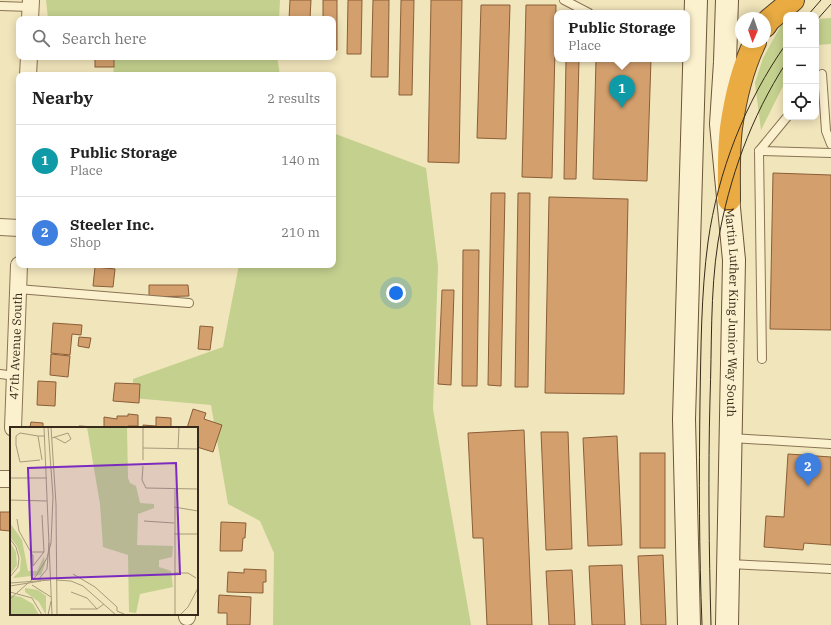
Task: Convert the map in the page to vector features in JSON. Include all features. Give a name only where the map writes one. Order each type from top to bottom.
[{"type":"highway","points":[[771,18],[793,0]]},
{"type":"highway","points":[[729,200],[731,129],[739,88],[752,48]]},
{"type":"main road","points":[[689,625],[684,419],[696,0]]},
{"type":"main road","name":"Martin Luther King Junior Way South","points":[[727,0],[721,124],[734,260],[727,625]]},
{"type":"street","points":[[28,72],[29,60]]},
{"type":"street","points":[[0,227],[16,228]]},
{"type":"street","name":"47th Avenue South","points":[[13,427],[8,375],[18,289],[19,268]]},
{"type":"lane","points":[[564,0],[583,10]]},
{"type":"lane","points":[[0,6],[31,9]]},
{"type":"lane","points":[[819,78],[822,74],[826,131],[831,144]]},
{"type":"lane","points":[[762,358],[759,151],[785,120]]},
{"type":"lane","points":[[759,151],[831,153]]},
{"type":"lane","points":[[18,289],[189,303]]},
{"type":"lane","points":[[730,438],[831,444]]},
{"type":"lane","points":[[727,563],[831,570]]},
{"type":"green space","points":[[46,0],[280,0],[279,16],[48,16]]},
{"type":"green space","points":[[831,18],[831,44],[819,45],[819,19]]},
{"type":"green space","points":[[783,22],[783,86],[761,130],[755,83],[763,58],[769,48],[771,48],[771,44]]},
{"type":"green space","points":[[115,60],[278,60],[280,72],[113,72]]},
{"type":"green space","points":[[336,134],[426,168],[438,266],[433,409],[471,625],[273,625],[274,553],[260,521],[228,504],[211,405],[133,398],[133,379],[223,347],[238,268],[336,268]]},
{"type":"building","points":[[290,0],[311,0],[310,16],[289,16]]},
{"type":"building","points":[[323,0],[337,0],[337,50],[336,16],[323,16]]},
{"type":"building","points":[[348,0],[362,0],[361,54],[347,54]]},
{"type":"building","points":[[373,0],[389,0],[388,77],[371,77]]},
{"type":"building","points":[[401,0],[414,0],[412,95],[399,95]]},
{"type":"building","points":[[431,0],[462,0],[459,163],[428,162]]},
{"type":"building","points":[[481,5],[510,5],[506,139],[477,138]]},
{"type":"building","points":[[526,5],[556,5],[556,10],[554,10],[555,62],[552,178],[522,177]]},
{"type":"building","points":[[95,60],[114,60],[114,67],[95,67]]},
{"type":"building","points":[[566,62],[579,62],[576,179],[564,179]]},
{"type":"building","points":[[596,62],[651,62],[647,181],[593,179]]},
{"type":"building","points":[[773,173],[831,175],[831,330],[770,329]]},
{"type":"building","points":[[491,193],[505,193],[501,386],[488,385]]},
{"type":"building","points":[[518,193],[530,193],[528,387],[515,387]]},
{"type":"building","points":[[549,197],[628,199],[624,394],[545,393]]},
{"type":"building","points":[[463,250],[479,250],[477,386],[462,386]]},
{"type":"building","points":[[95,268],[115,269],[113,287],[93,286]]},
{"type":"building","points":[[149,285],[188,285],[189,296],[149,297]]},
{"type":"building","points":[[442,290],[454,290],[451,385],[438,384]]},
{"type":"building","points":[[53,323],[82,325],[81,335],[72,334],[70,355],[51,353]]},
{"type":"building","points":[[200,326],[213,327],[210,350],[198,349]]},
{"type":"building","points":[[79,337],[91,338],[89,348],[78,346]]},
{"type":"building","points":[[51,354],[70,356],[68,377],[50,375]]},
{"type":"building","points":[[38,381],[56,382],[55,406],[37,405]]},
{"type":"building","points":[[115,383],[140,384],[139,403],[113,401]]},
{"type":"building","points":[[193,409],[206,413],[204,419],[222,425],[213,452],[198,447],[198,427],[187,427]]},
{"type":"building","points":[[128,414],[138,415],[138,426],[104,427],[104,417],[117,419],[117,416],[128,416]]},
{"type":"building","points":[[156,417],[171,418],[171,427],[143,427],[143,425],[156,426]]},
{"type":"building","points":[[31,422],[43,423],[43,427],[30,427]]},
{"type":"building","points":[[524,430],[532,625],[487,625],[483,538],[473,538],[468,433]]},
{"type":"building","points":[[541,432],[568,432],[572,549],[546,550]]},
{"type":"building","points":[[617,436],[622,545],[588,546],[583,438]]},
{"type":"building","points":[[640,453],[665,453],[665,548],[640,548]]},
{"type":"building","points":[[788,454],[831,457],[831,545],[804,543],[803,550],[764,547],[766,516],[784,517]]},
{"type":"building","points":[[0,512],[10,512],[10,531],[0,530]]},
{"type":"building","points":[[221,522],[246,523],[242,551],[220,551]]},
{"type":"building","points":[[663,555],[666,625],[641,625],[638,556]]},
{"type":"building","points":[[622,565],[625,625],[592,625],[589,566]]},
{"type":"building","points":[[244,569],[266,570],[266,582],[263,582],[263,593],[227,592],[228,572],[244,573]]},
{"type":"building","points":[[572,570],[575,625],[549,625],[546,571]]},
{"type":"building","points":[[219,595],[251,597],[250,625],[227,625],[227,613],[218,613]]},
{"type":"tram line","points":[[811,12],[821,0]]},
{"type":"tram line","points":[[819,18],[831,4]]},
{"type":"tram line","points":[[702,625],[700,569],[700,401],[703,301],[708,242],[719,189],[735,138],[758,89],[783,48]]},
{"type":"tram line","points":[[711,625],[709,427],[712,300],[715,261],[728,195],[735,171],[752,126],[773,84],[783,68]]},
{"type":"place","name":"Public Storage","points":[[622,108]]},
{"type":"place","name":"Steeler Inc.","points":[[808,486]]}]
